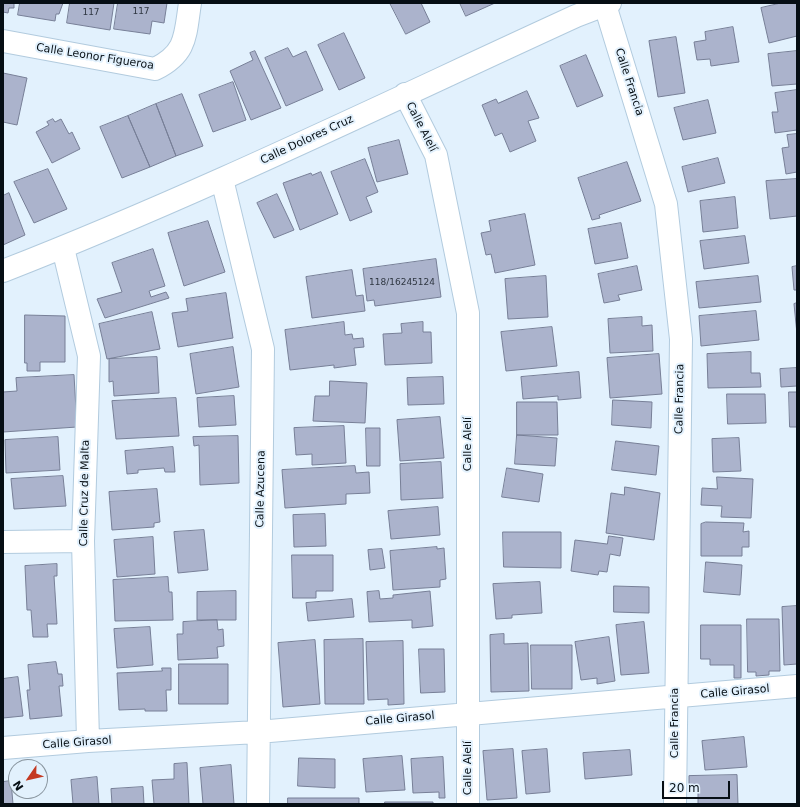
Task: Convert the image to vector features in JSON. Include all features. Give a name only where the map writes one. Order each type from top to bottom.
[{"type":"street","name":"Calle Leonor Figueroa","points":[[3,41],[155,69],[170,61],[179,51],[185,37],[190,3]]},
{"type":"street","name":"Calle Dolores Cruz","points":[[3,271],[63,248],[222,179],[405,94],[607,4]]},
{"type":"street","name":"Calle Francia","points":[[607,4],[666,204],[681,339],[675,804]]},
{"type":"street","name":"Calle Alelí","points":[[405,94],[436,155],[468,314],[468,804]]},
{"type":"street","name":"Calle Azucena","points":[[222,179],[263,348],[258,804]]},
{"type":"street","name":"Calle Cruz de Malta","points":[[63,248],[89,356],[83,541],[88,741]]},
{"type":"street","points":[[3,542],[83,541]]},
{"type":"street","name":"Calle Girasol","points":[[3,748],[88,741],[258,732],[797,686]]},
{"type":"building","points":[[3,3],[14,3],[14,8],[9,8],[8,13],[3,12]]},
{"type":"building","points":[[20,3],[63,3],[59,14],[56,14],[55,21],[18,15]]},
{"type":"building","points":[[70,3],[114,3],[110,30],[67,23]]},
{"type":"building","points":[[118,3],[167,3],[164,23],[152,21],[150,34],[114,29]]},
{"type":"building","points":[[390,3],[421,3],[430,22],[406,34]]},
{"type":"building","points":[[460,3],[495,3],[466,16]]},
{"type":"building","points":[[781,3],[797,3],[797,36],[769,43],[761,8]]},
{"type":"building","points":[[733,27],[739,62],[711,66],[710,59],[697,60],[694,42],[706,40],[705,32]]},
{"type":"building","points":[[344,33],[365,78],[339,90],[318,45]]},
{"type":"building","points":[[676,37],[685,93],[658,97],[649,41]]},
{"type":"building","points":[[288,48],[293,57],[306,51],[323,90],[286,106],[265,58]]},
{"type":"building","points":[[255,51],[281,108],[251,120],[230,71],[253,60],[250,53]]},
{"type":"building","points":[[797,51],[797,84],[772,86],[768,54]]},
{"type":"building","points":[[586,55],[603,96],[577,107],[560,66]]},
{"type":"building","points":[[3,73],[27,78],[17,125],[3,122]]},
{"type":"building","points":[[233,82],[246,120],[213,132],[199,95]]},
{"type":"building","points":[[797,90],[797,130],[775,133],[772,112],[778,112],[775,93]]},
{"type":"building","points":[[527,91],[539,118],[528,121],[536,141],[510,152],[502,133],[495,136],[482,105],[496,99],[498,103]]},
{"type":"building","points":[[182,94],[203,146],[176,156],[156,104]]},
{"type":"building","points":[[708,100],[716,133],[683,140],[674,108]]},
{"type":"building","points":[[156,104],[176,156],[150,167],[128,116]]},
{"type":"building","points":[[128,116],[150,167],[122,178],[100,127]]},
{"type":"building","points":[[53,119],[55,122],[61,119],[69,134],[72,132],[80,149],[52,163],[36,132],[49,125],[47,122]]},
{"type":"building","points":[[797,134],[797,172],[786,174],[782,148],[789,147],[787,135]]},
{"type":"building","points":[[399,140],[408,174],[377,182],[368,148]]},
{"type":"building","points":[[718,158],[725,183],[688,192],[682,167]]},
{"type":"building","points":[[365,159],[378,192],[366,197],[372,212],[350,221],[331,172]]},
{"type":"building","points":[[627,162],[641,201],[599,215],[600,218],[592,220],[578,178]]},
{"type":"building","points":[[48,169],[67,209],[34,223],[14,182]]},
{"type":"building","points":[[321,172],[338,214],[300,230],[283,183],[311,173],[312,175]]},
{"type":"building","points":[[797,179],[797,216],[770,219],[766,181]]},
{"type":"building","points":[[9,193],[25,235],[3,245],[3,196]]},
{"type":"building","points":[[277,194],[294,230],[274,238],[257,203]]},
{"type":"building","points":[[735,197],[738,228],[703,232],[700,201]]},
{"type":"building","points":[[525,214],[535,265],[495,273],[491,254],[486,255],[481,233],[491,231],[489,221]]},
{"type":"building","points":[[208,221],[225,272],[184,286],[168,233]]},
{"type":"building","points":[[621,223],[628,258],[595,264],[588,229]]},
{"type":"building","points":[[745,236],[749,263],[704,269],[700,241]]},
{"type":"building","points":[[153,249],[165,286],[149,291],[151,297],[166,292],[169,298],[105,318],[97,299],[122,292],[112,263]]},
{"type":"building","points":[[436,259],[441,297],[375,306],[374,300],[367,301],[363,269]]},
{"type":"building","points":[[637,266],[642,290],[618,295],[620,300],[604,303],[598,274]]},
{"type":"building","points":[[797,266],[797,290],[794,290],[792,267]]},
{"type":"building","points":[[352,270],[356,296],[363,295],[365,311],[312,318],[306,277]]},
{"type":"building","points":[[546,276],[548,317],[508,319],[505,279]]},
{"type":"building","points":[[758,276],[761,302],[699,308],[696,282]]},
{"type":"building","points":[[226,293],[233,338],[178,347],[172,313],[188,311],[186,299]]},
{"type":"building","points":[[797,303],[797,334],[794,304]]},
{"type":"building","points":[[756,311],[759,340],[701,346],[699,316]]},
{"type":"building","points":[[152,312],[160,349],[107,359],[99,324]]},
{"type":"building","points":[[25,315],[65,316],[65,362],[40,362],[40,371],[27,371],[27,363],[25,363]]},
{"type":"building","points":[[642,317],[642,326],[652,325],[653,351],[610,353],[608,319]]},
{"type":"building","points":[[344,322],[345,335],[352,334],[353,339],[363,338],[364,347],[354,348],[356,365],[334,368],[334,365],[290,370],[285,330]]},
{"type":"building","points":[[423,322],[423,332],[431,332],[432,363],[385,365],[383,334],[402,333],[401,324]]},
{"type":"building","points":[[552,327],[557,366],[506,371],[501,332]]},
{"type":"building","points":[[233,347],[239,387],[196,394],[190,354]]},
{"type":"building","points":[[751,352],[751,373],[760,373],[761,387],[708,388],[707,354]]},
{"type":"building","points":[[659,354],[662,394],[610,398],[607,358]]},
{"type":"building","points":[[157,357],[159,393],[114,396],[113,381],[109,382],[109,359]]},
{"type":"building","points":[[797,368],[797,386],[781,387],[780,369]]},
{"type":"building","points":[[579,372],[581,398],[558,400],[558,396],[523,399],[521,377]]},
{"type":"building","points":[[74,375],[77,427],[3,432],[3,392],[17,391],[16,378]]},
{"type":"building","points":[[443,377],[444,404],[408,405],[407,378]]},
{"type":"building","points":[[330,381],[367,383],[365,423],[313,421],[315,396],[329,396]]},
{"type":"building","points":[[789,392],[797,392],[797,427],[790,427]]},
{"type":"building","points":[[727,394],[765,394],[766,423],[728,424]]},
{"type":"building","points":[[234,396],[236,425],[199,427],[197,398]]},
{"type":"building","points":[[176,398],[179,436],[116,439],[112,401]]},
{"type":"building","points":[[613,400],[652,402],[651,428],[612,425]]},
{"type":"building","points":[[517,402],[557,402],[558,435],[517,435]]},
{"type":"building","points":[[440,417],[444,458],[400,461],[397,420]]},
{"type":"building","points":[[344,426],[346,463],[312,465],[312,454],[296,455],[294,428]]},
{"type":"building","points":[[366,428],[380,428],[380,466],[367,466]]},
{"type":"building","points":[[517,435],[557,438],[555,466],[515,464]]},
{"type":"building","points":[[238,436],[239,483],[200,485],[199,445],[194,446],[193,437]]},
{"type":"building","points":[[58,437],[60,470],[6,473],[5,440]]},
{"type":"building","points":[[739,438],[741,471],[713,472],[712,439]]},
{"type":"building","points":[[616,441],[659,446],[656,475],[612,470]]},
{"type":"building","points":[[173,447],[175,472],[165,472],[164,468],[138,470],[138,473],[127,474],[125,451]]},
{"type":"building","points":[[441,462],[443,498],[401,500],[400,464]]},
{"type":"building","points":[[355,466],[356,473],[369,472],[370,493],[346,494],[346,504],[285,508],[282,470]]},
{"type":"building","points":[[507,468],[543,474],[539,502],[502,497]]},
{"type":"building","points":[[63,476],[66,506],[14,509],[11,479]]},
{"type":"building","points":[[717,477],[753,479],[751,518],[721,517],[722,506],[701,505],[702,488],[717,489]]},
{"type":"building","points":[[625,487],[660,493],[654,540],[606,533],[611,493],[624,495]]},
{"type":"building","points":[[157,489],[160,522],[154,523],[154,527],[112,530],[109,492]]},
{"type":"building","points":[[438,507],[440,535],[391,539],[388,511]]},
{"type":"building","points":[[325,514],[326,546],[294,547],[293,515]]},
{"type":"building","points":[[706,522],[744,523],[743,532],[749,531],[749,547],[742,547],[742,556],[701,556],[701,524]]},
{"type":"building","points":[[204,530],[208,570],[178,573],[174,532]]},
{"type":"building","points":[[503,532],[561,532],[561,568],[504,567]]},
{"type":"building","points":[[609,536],[623,538],[620,556],[610,554],[607,572],[599,571],[598,575],[571,571],[575,540],[607,544]]},
{"type":"building","points":[[153,537],[155,574],[117,577],[114,540]]},
{"type":"building","points":[[437,547],[437,549],[444,548],[446,579],[440,580],[440,587],[393,590],[390,551]]},
{"type":"building","points":[[382,549],[385,568],[370,570],[368,550]]},
{"type":"building","points":[[292,555],[333,555],[333,591],[316,591],[316,598],[293,598]]},
{"type":"building","points":[[706,562],[742,565],[740,595],[704,592]]},
{"type":"building","points":[[57,564],[57,576],[54,576],[57,624],[47,624],[48,637],[33,637],[31,610],[27,610],[25,566]]},
{"type":"building","points":[[168,577],[169,592],[172,592],[173,620],[115,621],[113,580]]},
{"type":"building","points":[[540,582],[542,613],[512,615],[512,618],[496,619],[493,584]]},
{"type":"building","points":[[614,586],[649,587],[649,613],[614,612]]},
{"type":"building","points":[[236,591],[236,620],[197,620],[197,592]]},
{"type":"building","points":[[379,591],[380,599],[393,598],[393,595],[430,591],[433,626],[412,628],[412,620],[369,622],[367,592]]},
{"type":"building","points":[[352,599],[354,617],[308,621],[306,603]]},
{"type":"building","points":[[797,606],[797,664],[784,665],[782,607]]},
{"type":"building","points":[[747,619],[779,619],[780,671],[769,671],[769,675],[756,676],[756,672],[748,672]]},
{"type":"building","points":[[217,620],[218,630],[223,629],[224,646],[217,647],[218,658],[178,660],[177,634],[183,634],[183,622]]},
{"type":"building","points":[[644,622],[649,673],[621,675],[616,625]]},
{"type":"building","points":[[701,625],[741,625],[741,678],[734,678],[734,665],[710,665],[710,659],[701,659]]},
{"type":"building","points":[[150,627],[153,665],[117,668],[114,629]]},
{"type":"building","points":[[504,634],[504,644],[528,643],[529,691],[491,692],[490,635]]},
{"type":"building","points":[[609,637],[615,681],[597,684],[597,678],[581,680],[575,642]]},
{"type":"building","points":[[363,639],[364,704],[325,704],[324,640]]},
{"type":"building","points":[[315,640],[320,704],[283,707],[278,643]]},
{"type":"building","points":[[403,641],[404,704],[388,705],[388,699],[368,700],[366,642]]},
{"type":"building","points":[[531,645],[572,645],[572,689],[532,689]]},
{"type":"building","points":[[419,649],[444,649],[445,692],[421,693]]},
{"type":"building","points":[[56,662],[58,674],[62,674],[63,686],[59,686],[62,716],[30,719],[27,690],[30,690],[28,665]]},
{"type":"building","points":[[179,664],[228,664],[228,704],[179,704]]},
{"type":"building","points":[[162,668],[171,668],[171,690],[166,690],[167,711],[145,711],[145,709],[119,710],[117,673],[162,671]]},
{"type":"building","points":[[18,677],[23,716],[3,718],[3,679]]},
{"type":"building","points":[[744,737],[747,767],[705,770],[702,741]]},
{"type":"building","points":[[513,749],[517,798],[487,800],[483,751]]},
{"type":"building","points":[[547,749],[550,792],[526,794],[522,751]]},
{"type":"building","points":[[630,750],[632,775],[585,779],[583,753]]},
{"type":"building","points":[[402,756],[405,790],[366,792],[363,759]]},
{"type":"building","points":[[443,757],[445,798],[439,798],[439,792],[413,793],[411,759]]},
{"type":"building","points":[[299,758],[335,759],[335,788],[298,786]]},
{"type":"building","points":[[187,763],[189,804],[154,804],[152,780],[174,779],[174,764]]},
{"type":"building","points":[[231,765],[234,804],[203,804],[200,768]]},
{"type":"building","points":[[737,775],[738,804],[698,804],[698,787],[689,787],[689,776]]},
{"type":"building","points":[[97,777],[99,804],[73,804],[71,780]]},
{"type":"building","points":[[8,781],[8,799],[13,799],[13,804],[3,804],[3,782]]},
{"type":"building","points":[[143,787],[144,804],[112,804],[111,789]]},
{"type":"building","points":[[288,798],[359,798],[359,804],[288,804]]},
{"type":"building","points":[[385,802],[433,802],[433,804],[385,804]]}]
